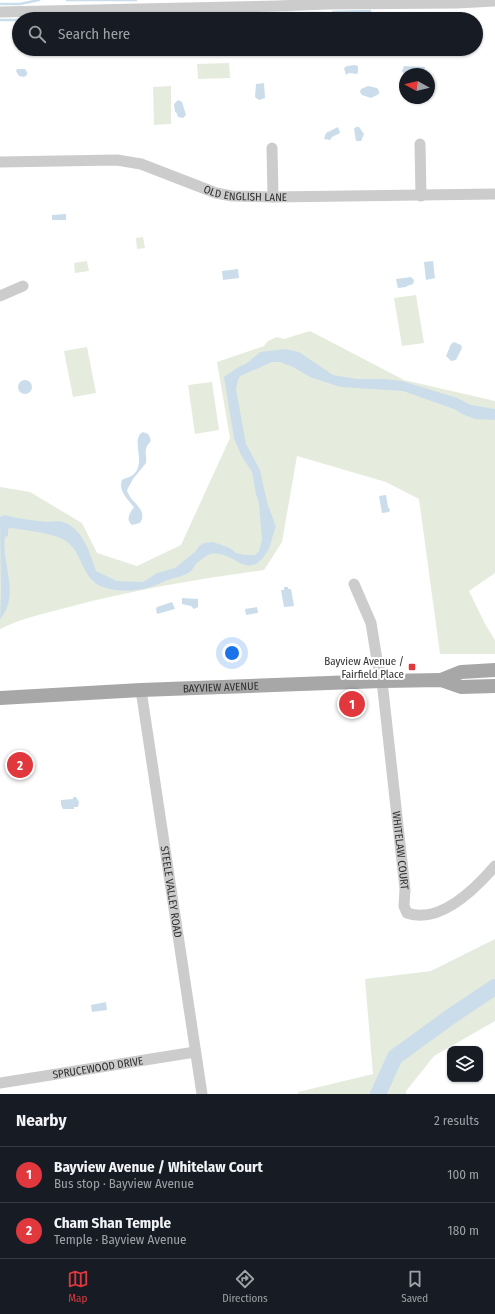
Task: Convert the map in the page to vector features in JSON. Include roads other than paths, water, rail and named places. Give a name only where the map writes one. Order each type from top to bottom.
[{"type":"main road","name":"BAYVIEW AVENUE","points":[[441,680],[461,672],[495,670]]},
{"type":"main road","name":"BAYVIEW AVENUE","points":[[0,698],[141,690],[382,681],[441,680],[465,687],[495,686]]},
{"type":"street","points":[[0,12],[52,5],[270,6],[328,4],[430,4],[495,1]]},
{"type":"street","points":[[420,144],[421,196]]},
{"type":"street","points":[[272,148],[273,197]]},
{"type":"street","name":"OLD ENGLISH LANE","points":[[0,162],[123,160],[148,167],[216,193],[232,196],[421,196],[495,194]]},
{"type":"street","points":[[0,296],[23,286]]},
{"type":"street","points":[[354,584],[371,623],[382,681]]},
{"type":"street","name":"WHITELAW COURT","points":[[382,681],[405,890],[404,906],[407,913],[414,916],[426,916],[451,906],[481,882],[495,866]]},
{"type":"street","name":"STEELE VALLEY ROAD","points":[[141,690],[202,1094]]},
{"type":"street","name":"SPRUCEWOOD DRIVE","points":[[0,1083],[195,1052]]},
{"type":"water","points":[[355,65],[358,66],[357,74],[349,73],[346,75],[344,68]]},
{"type":"water","points":[[404,66],[425,67],[425,68],[403,68]]},
{"type":"water","points":[[17,69],[25,69],[27,75],[24,77],[19,76],[16,71]]},
{"type":"water","points":[[264,83],[265,98],[259,100],[255,97],[256,84]]},
{"type":"water","points":[[368,86],[377,88],[379,94],[371,98],[362,95],[360,92],[361,89]]},
{"type":"water","points":[[178,100],[182,102],[186,115],[183,118],[178,117],[175,112],[174,104]]},
{"type":"water","points":[[338,127],[340,133],[332,137],[330,140],[324,139],[326,133]]},
{"type":"water","points":[[359,127],[364,134],[361,141],[356,141],[354,129]]},
{"type":"water","points":[[66,214],[66,220],[52,220],[52,215]]},
{"type":"water","points":[[433,261],[435,278],[426,280],[424,262]]},
{"type":"water","points":[[238,269],[239,278],[223,280],[222,271]]},
{"type":"water","points":[[411,277],[414,280],[413,284],[398,288],[396,279]]},
{"type":"water","points":[[454,342],[461,345],[462,348],[456,360],[451,361],[446,356],[451,344]]},
{"type":"water","points":[[285,349],[299,352],[333,375],[357,379],[385,379],[402,381],[457,398],[471,405],[495,409],[495,420],[475,419],[454,409],[403,391],[340,387],[310,377],[293,367],[280,362],[272,362],[240,376],[236,389],[246,444],[260,470],[267,502],[276,527],[269,549],[260,561],[253,565],[247,565],[227,556],[211,554],[196,564],[189,573],[184,575],[149,587],[131,591],[113,590],[97,584],[89,577],[75,550],[66,541],[47,534],[10,528],[8,529],[8,536],[5,537],[4,547],[9,579],[9,600],[6,610],[0,619],[0,517],[4,515],[47,522],[59,521],[74,528],[88,548],[96,571],[117,581],[143,582],[157,573],[175,568],[204,543],[213,542],[230,548],[236,553],[255,555],[259,551],[262,540],[259,504],[252,472],[241,455],[234,438],[224,377],[240,366],[246,364],[260,352]]},
{"type":"water","points":[[25,380],[30,382],[32,387],[30,392],[25,394],[20,392],[18,387],[20,382]]},
{"type":"water","points":[[143,432],[148,434],[151,441],[146,449],[146,463],[133,479],[127,490],[129,495],[141,510],[142,518],[140,523],[132,525],[129,518],[134,507],[122,491],[121,484],[122,480],[136,472],[139,460],[138,440],[139,435]]},
{"type":"water","points":[[386,495],[390,510],[389,512],[382,513],[379,496]]},
{"type":"water","points":[[284,587],[291,589],[294,606],[284,607],[281,590],[284,590]]},
{"type":"water","points":[[182,598],[198,599],[198,607],[194,609],[191,606],[182,604]]},
{"type":"water","points":[[172,602],[175,609],[157,614],[157,607]]},
{"type":"water","points":[[257,607],[258,613],[246,615],[245,609]]},
{"type":"water","points":[[73,797],[76,797],[79,802],[78,807],[74,807],[74,809],[63,809],[61,800],[73,799]]},
{"type":"water","points":[[106,1002],[107,1010],[92,1012],[91,1005]]},
{"type":"waterway","points":[[0,4],[20,4],[39,0]]},
{"type":"waterway","points":[[67,0],[136,0]]},
{"type":"waterway","points":[[333,12],[370,11]]},
{"type":"waterway","points":[[0,20],[12,20]]},
{"type":"waterway","points":[[378,1094],[395,1057],[450,1017],[495,987]]},
{"type":"place","name":"Bayview Avenue / Fairfield Place","points":[[412,667]]},
{"type":"place","name":"Bayview Avenue / Whitelaw Court","points":[[352,704]]},
{"type":"place","name":"Cham Shan Temple","points":[[20,765]]}]
